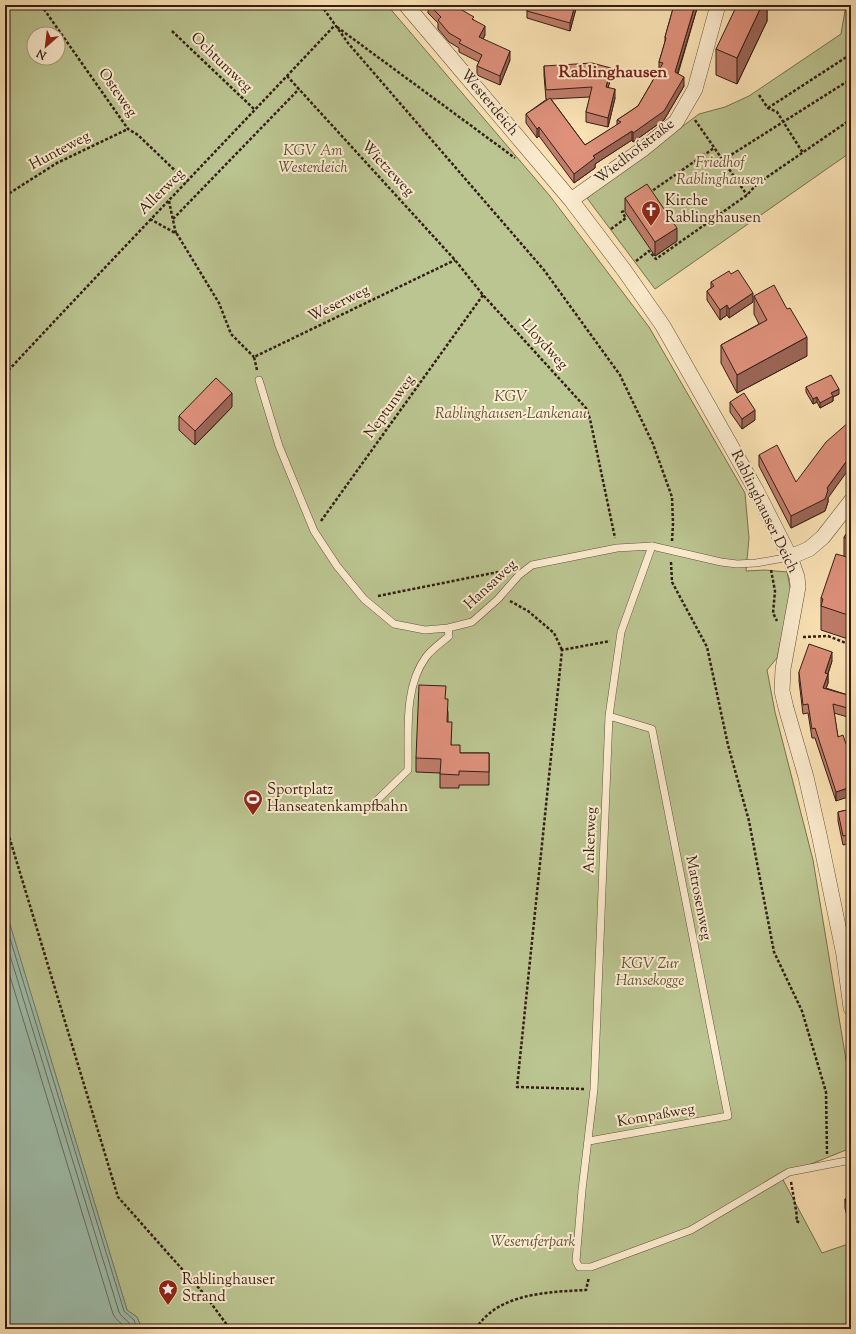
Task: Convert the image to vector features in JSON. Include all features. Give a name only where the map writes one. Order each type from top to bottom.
[{"type":"street","name":"Westerdeich","points":[[406,5],[571,200]]},
{"type":"street","name":"Wiedhofstraße","points":[[571,200],[643,149],[676,122],[695,89],[718,5]]},
{"type":"street","name":"Rablinghauser Deich","points":[[571,200],[624,270],[663,326],[758,492],[790,557],[797,577],[798,587],[784,669],[782,691],[806,777],[819,834],[844,956],[851,1008]]},
{"type":"street","points":[[790,557],[810,549],[823,537],[851,501]]},
{"type":"lane","name":"Hansaweg","points":[[259,380],[279,446],[314,531],[337,566],[364,599],[394,624],[425,630],[448,628],[472,622],[519,576],[532,566],[617,548],[652,546],[729,563],[756,563],[790,557]]},
{"type":"lane","name":"Ankerweg","points":[[591,1267],[580,1267],[576,1261],[582,1190],[594,1089],[609,716],[621,632],[652,546]]},
{"type":"lane","points":[[370,808],[408,770],[409,703],[415,678],[427,656],[449,636],[448,628]]},
{"type":"lane","name":"Matrosenweg","points":[[609,716],[652,729],[728,1116]]},
{"type":"lane","name":"Kompaßweg","points":[[589,1141],[728,1116]]},
{"type":"lane","points":[[591,1267],[691,1230],[789,1172],[851,1160]]},
{"type":"path","name":"Osteweg","points":[[41,5],[128,129],[138,134],[187,183]]},
{"type":"path","points":[[321,5],[335,25],[520,162]]},
{"type":"path","name":"Allerweg","points":[[5,374],[335,25]]},
{"type":"path","name":"Ochtumweg","points":[[172,32],[255,110]]},
{"type":"path","points":[[768,108],[845,58],[850,53],[849,46],[851,43]]},
{"type":"path","name":"Wietzeweg","points":[[287,76],[455,260]]},
{"type":"path","points":[[723,160],[851,79]]},
{"type":"path","points":[[173,219],[299,89]]},
{"type":"path","points":[[759,96],[768,108],[777,112],[803,153]]},
{"type":"path","points":[[683,110],[694,120],[747,195]]},
{"type":"path","points":[[637,260],[650,251],[656,259],[747,195],[757,184],[847,122]]},
{"type":"path","name":"Hunteweg","points":[[5,196],[57,163],[128,129]]},
{"type":"path","points":[[647,195],[714,148]]},
{"type":"path","points":[[169,200],[176,234],[219,303],[231,334],[254,356],[259,380]]},
{"type":"path","points":[[612,228],[626,218],[622,212],[628,208]]},
{"type":"path","points":[[150,219],[176,234]]},
{"type":"path","name":"Lloydweg","points":[[455,260],[483,295],[586,408],[590,419],[617,548]]},
{"type":"path","name":"Weserweg","points":[[254,356],[455,260]]},
{"type":"path","name":"Neptunweg","points":[[314,531],[483,295]]},
{"type":"path","points":[[769,561],[775,590],[773,613],[776,620],[790,631]]},
{"type":"path","points":[[364,599],[509,570]]},
{"type":"path","points":[[501,595],[528,611],[554,633],[562,650],[516,1087],[594,1089]]},
{"type":"path","points":[[562,650],[609,641],[621,632]]},
{"type":"path","points":[[806,638],[828,636],[851,645]]},
{"type":"path","points":[[5,823],[118,1197],[205,1295],[230,1329]]},
{"type":"path","points":[[789,1172],[797,1216],[796,1221],[800,1223]]},
{"type":"path","points":[[476,1329],[482,1319],[504,1303],[547,1292],[586,1290],[591,1267]]},
{"type":"green space","points":[[5,5],[387,5],[550,196],[649,327],[745,493],[749,538],[746,571],[765,570],[787,572],[791,592],[777,658],[767,670],[775,712],[813,860],[851,1090],[851,1148],[781,1176],[822,1253],[851,1243],[851,1329],[142,1329],[137,1317],[127,1310],[5,909]]},
{"type":"green space","name":"Friedhof Rablinghausen","points":[[846,5],[851,5],[851,152],[655,289],[587,198],[699,114],[725,107],[749,96],[841,34]]},
{"type":"water","points":[[5,908],[127,1310],[137,1317],[142,1329],[5,1329]]},
{"type":"building","points":[[429,5],[453,5],[474,17],[472,19],[485,26],[479,37],[510,51],[500,76],[477,66],[482,55],[459,43],[461,40],[449,33],[438,20],[441,17]]},
{"type":"building","points":[[528,5],[575,5],[570,23],[527,11]]},
{"type":"building","points":[[674,5],[695,5],[675,72],[684,77],[664,111],[633,133],[632,131],[593,156],[595,158],[574,174],[539,127],[537,129],[526,114],[550,98],[585,145],[621,122],[617,120],[638,106],[663,63],[659,62]]},
{"type":"building","points":[[737,5],[762,5],[737,58],[716,49]]},
{"type":"building","points":[[592,63],[611,68],[606,87],[615,89],[608,118],[586,112],[592,87],[546,90],[544,66]]},
{"type":"building","points":[[647,184],[677,228],[655,242],[625,198]]},
{"type":"building","points":[[738,270],[753,293],[729,309],[727,305],[720,310],[707,291],[714,286],[711,282],[729,271],[731,274]]},
{"type":"building","points":[[774,285],[787,309],[790,308],[807,337],[737,375],[721,345],[767,320],[754,296]]},
{"type":"building","points":[[831,375],[839,389],[831,393],[833,396],[820,403],[817,397],[813,399],[806,387]]},
{"type":"building","points":[[216,378],[232,393],[195,431],[179,416]]},
{"type":"building","points":[[744,393],[755,410],[742,419],[730,402]]},
{"type":"building","points":[[849,422],[851,424],[851,455],[827,488],[828,490],[825,499],[791,516],[759,455],[777,445],[796,482],[826,442]]},
{"type":"building","points":[[851,528],[851,542],[844,537]]},
{"type":"building","points":[[836,554],[851,558],[851,616],[821,606],[823,599],[821,598]]},
{"type":"building","points":[[809,644],[832,652],[825,673],[828,674],[823,688],[851,696],[851,709],[833,704],[838,737],[843,735],[846,744],[849,743],[851,749],[851,787],[836,792],[815,728],[812,729],[808,704],[803,705],[799,672]]},
{"type":"building","points":[[419,685],[446,686],[445,699],[448,699],[447,722],[452,722],[451,745],[460,745],[460,753],[489,753],[489,772],[459,771],[459,775],[440,774],[441,759],[416,758]]},
{"type":"building","points":[[851,809],[851,834],[843,836],[838,812]]},
{"type":"building","points":[[851,860],[851,883],[849,883]]},
{"type":"building","points":[[851,1197],[851,1219],[850,1219],[845,1199]]},
{"type":"place","name":"Kirche Rablinghausen","points":[[651,227]]},
{"type":"place","name":"Sportplatz Hanseatenkampfbahn","points":[[253,816]]},
{"type":"place","name":"Rablinghauser Strand","points":[[168,1306]]},
{"type":"district","name":"Rablinghausen","points":[[613,73]]},
{"type":"park label","name":"KGV Am Westerdeich","points":[[313,160]]},
{"type":"park label","name":"KGV Rablinghausen-Lankenau","points":[[511,406]]},
{"type":"park label","name":"KGV Zur Hansekogge","points":[[650,972]]},
{"type":"park label","name":"Weseruferpark","points":[[533,1242]]}]
